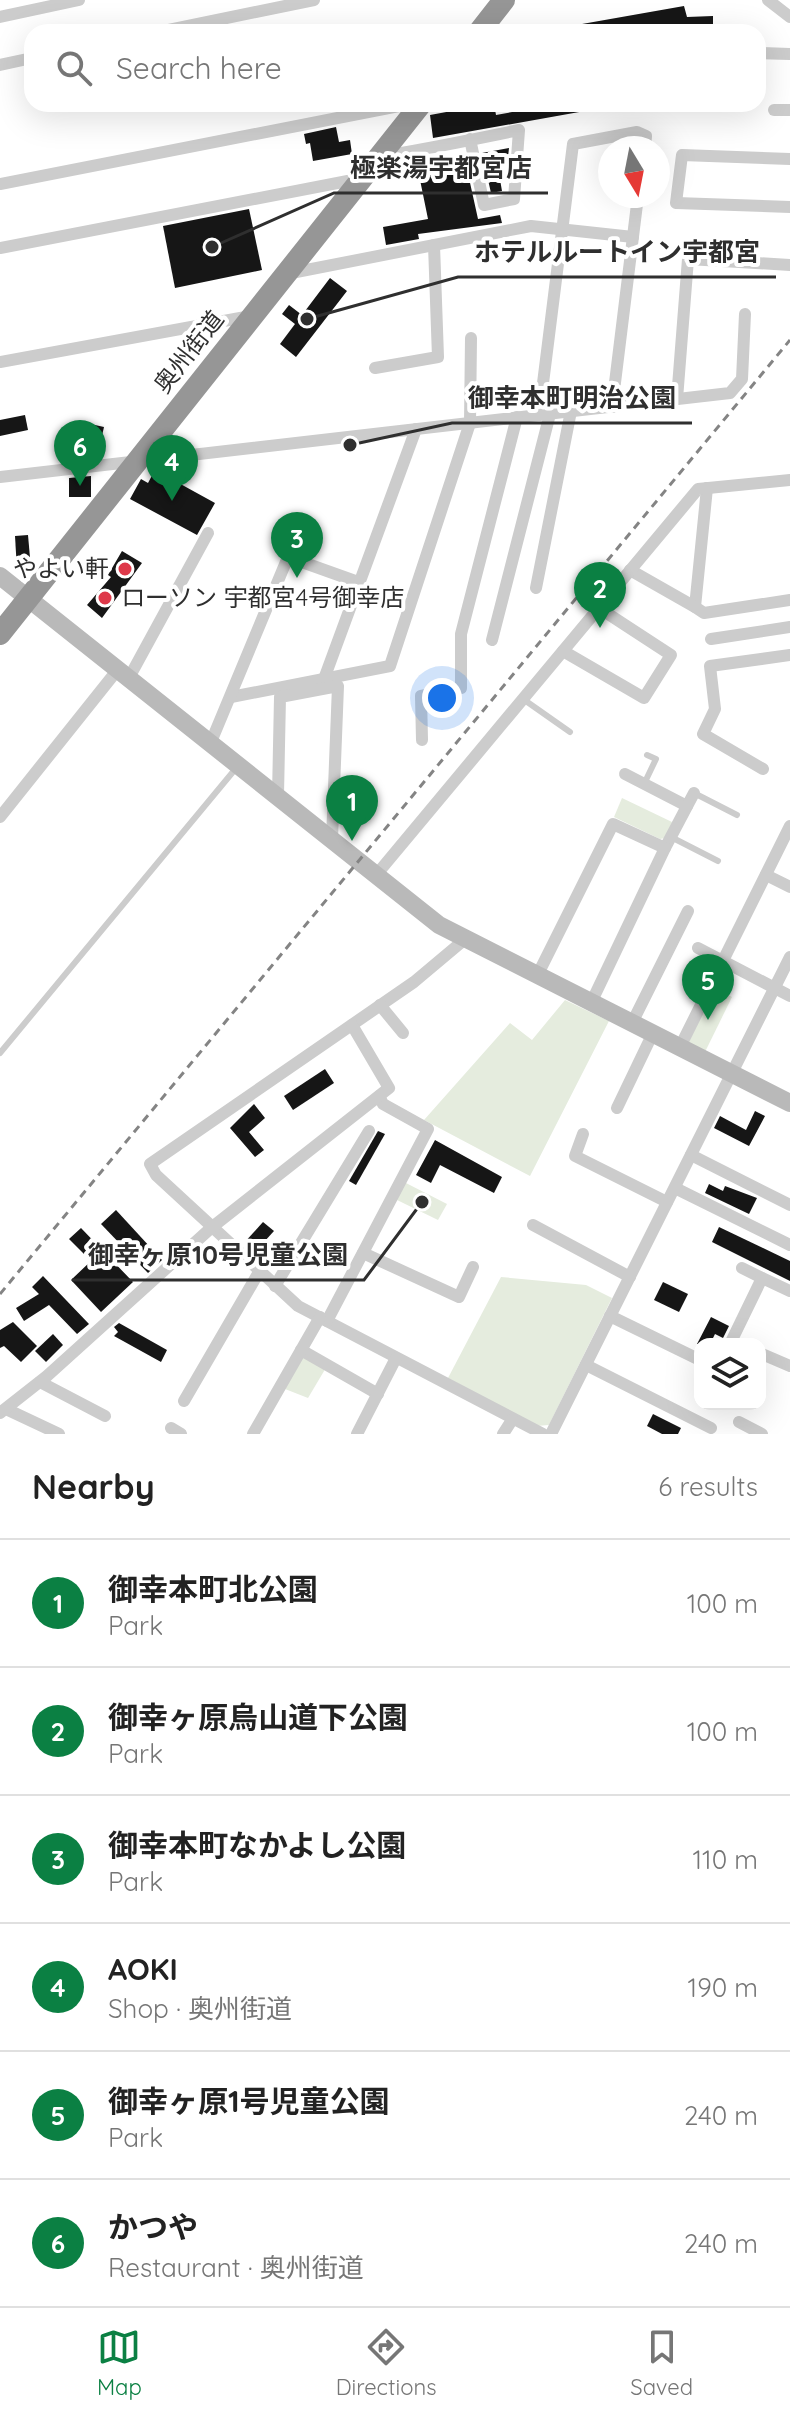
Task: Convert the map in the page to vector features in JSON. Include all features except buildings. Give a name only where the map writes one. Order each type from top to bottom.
[{"type":"highway","points":[[485,24],[504,0]]},
{"type":"highway","name":"奥州街道","points":[[0,634],[415,112]]},
{"type":"street","points":[[0,17],[79,0]]},
{"type":"street","points":[[198,24],[314,0]]},
{"type":"street","points":[[768,0],[790,17]]},
{"type":"street","points":[[766,53],[790,54]]},
{"type":"street","points":[[0,65],[24,60]]},
{"type":"street","points":[[774,110],[790,110]]},
{"type":"street","points":[[0,184],[368,112]]},
{"type":"street","points":[[379,157],[470,139],[519,130],[514,199],[484,205],[470,139]]},
{"type":"street","points":[[616,136],[637,132],[646,136]]},
{"type":"street","points":[[492,640],[544,414],[573,144],[598,139]]},
{"type":"street","points":[[790,159],[682,155],[676,203],[790,207]]},
{"type":"street","points":[[0,248],[361,179]]},
{"type":"street","points":[[612,407],[637,208]]},
{"type":"street","points":[[284,274],[531,226],[633,237]]},
{"type":"street","points":[[375,368],[438,357],[434,245]]},
{"type":"street","points":[[677,399],[688,259],[790,265]]},
{"type":"street","points":[[0,477],[730,393],[742,379],[745,314]]},
{"type":"street","points":[[0,362],[251,316]]},
{"type":"street","points":[[231,697],[390,666],[470,423],[471,338]]},
{"type":"street","points":[[536,588],[571,411]]},
{"type":"street","points":[[422,740],[421,696],[461,688],[461,634],[517,417]]},
{"type":"street","points":[[324,679],[416,429]]},
{"type":"street","points":[[377,874],[698,489],[790,480]]},
{"type":"street","points":[[695,607],[707,488]]},
{"type":"street","points":[[0,817],[124,672],[208,533]]},
{"type":"street","points":[[211,742],[288,557],[358,582]]},
{"type":"street","points":[[630,570],[704,613],[790,600]]},
{"type":"street","points":[[0,576],[464,940],[790,1103]]},
{"type":"street","points":[[563,651],[644,698],[671,655],[599,608]]},
{"type":"street","points":[[711,639],[790,627]]},
{"type":"street","points":[[763,769],[703,734],[715,709],[710,666],[790,655]]},
{"type":"street","points":[[278,795],[280,697],[338,686],[332,839]]},
{"type":"street","points":[[625,774],[687,806]]},
{"type":"street","points":[[591,1003],[694,793]]},
{"type":"street","points":[[537,976],[613,824],[668,842]]},
{"type":"street","points":[[680,1047],[790,826]]},
{"type":"street","points":[[766,875],[790,887]]},
{"type":"street","points":[[632,1023],[688,911]]},
{"type":"street","points":[[464,940],[352,1025],[150,1164],[156,1175],[275,1286],[324,1319],[543,1434]]},
{"type":"street","points":[[698,948],[790,996]]},
{"type":"street","points":[[551,1434],[790,957]]},
{"type":"street","points":[[380,1005],[403,1033]]},
{"type":"street","points":[[59,1434],[3,1411],[40,1382],[211,1228],[389,1088],[352,1025]]},
{"type":"street","points":[[617,1108],[653,1033]]},
{"type":"street","points":[[253,1434],[301,1350],[324,1319],[363,1253],[428,1129],[383,1104],[379,1096]]},
{"type":"street","points":[[275,1286],[369,1131]]},
{"type":"street","points":[[583,1134],[575,1156],[667,1202]]},
{"type":"street","points":[[691,1155],[790,1205]]},
{"type":"street","points":[[675,1188],[790,1245]]},
{"type":"street","points":[[533,1225],[630,1277]]},
{"type":"street","points":[[363,1253],[459,1297],[473,1267]]},
{"type":"street","points":[[742,1268],[790,1291]]},
{"type":"street","points":[[184,1401],[259,1272]]},
{"type":"street","points":[[733,1338],[762,1278]]},
{"type":"street","points":[[610,1316],[694,1357]]},
{"type":"street","points":[[301,1350],[378,1394]]},
{"type":"street","points":[[766,1356],[790,1366]]},
{"type":"street","points":[[357,1434],[396,1358]]},
{"type":"street","points":[[586,1365],[711,1428]]},
{"type":"street","points":[[40,1382],[105,1416]]},
{"type":"street","points":[[503,1434],[512,1420]]},
{"type":"street","points":[[739,1422],[762,1434]]},
{"type":"lane","points":[[523,699],[570,732]]},
{"type":"lane","points":[[644,784],[656,759],[647,755]]},
{"type":"lane","points":[[0,1053],[239,764]]},
{"type":"lane","points":[[694,793],[737,815]]},
{"type":"lane","points":[[668,842],[718,861]]},
{"type":"shaded area","points":[[622,798],[672,822],[665,838],[660,839],[614,817]]},
{"type":"shaded area","points":[[713,987],[732,997],[704,1054],[684,1043]]},
{"type":"shaded area","points":[[565,1000],[609,1021],[530,1176],[424,1120],[510,1023],[532,1040]]},
{"type":"shaded area","points":[[404,1182],[447,1204],[438,1220],[397,1200]]},
{"type":"shaded area","points":[[501,1277],[586,1285],[612,1298],[549,1425],[536,1426],[448,1378]]},
{"type":"shaded area","points":[[304,1354],[327,1366],[308,1398],[285,1389]]},
{"type":"railway","points":[[0,1294],[790,340]]},
{"type":"place","name":"極楽湯宇都宮店","points":[[212,247]]},
{"type":"place","name":"ホテルルートイン宇都宮","points":[[307,319]]},
{"type":"place","name":"御幸本町明治公園","points":[[350,445]]},
{"type":"place","name":"かつや","points":[[80,486]]},
{"type":"place","name":"AOKI","points":[[172,501]]},
{"type":"place","name":"やよい軒","points":[[125,569]]},
{"type":"place","name":"御幸本町なかよし公園","points":[[297,578]]},
{"type":"place","name":"ローソン 宇都宮4号御幸店","points":[[105,598]]},
{"type":"place","name":"御幸ヶ原烏山道下公園","points":[[600,628]]},
{"type":"place","name":"御幸本町北公園","points":[[352,841]]},
{"type":"place","name":"御幸ヶ原1号児童公園","points":[[708,1020]]},
{"type":"place","name":"御幸ヶ原10号児童公園","points":[[422,1202]]}]
